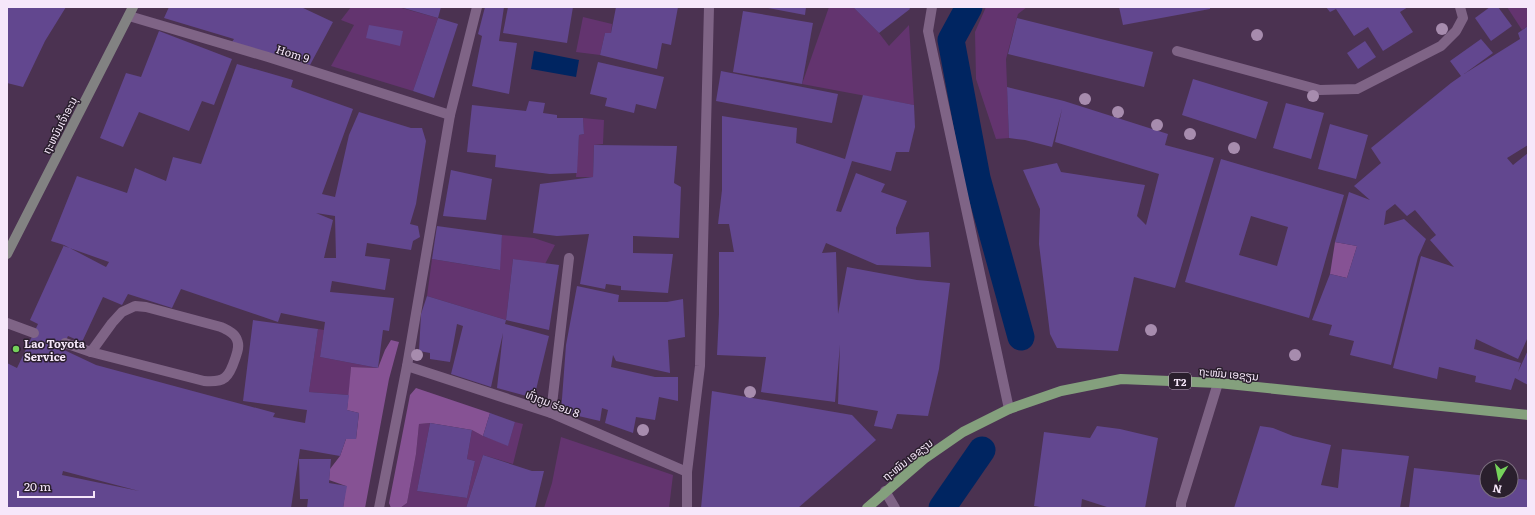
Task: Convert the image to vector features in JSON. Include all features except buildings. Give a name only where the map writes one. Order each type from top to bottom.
[{"type":"main road","name":"ຖະໜົນ ເອຊຽນ","points":[[867,508],[924,459],[963,432],[1009,409],[1061,391],[1121,379],[1218,383],[1528,415]]},
{"type":"street","points":[[379,508],[407,366],[450,115],[477,7]]},
{"type":"street","points":[[687,508],[687,472],[700,366],[709,7]]},
{"type":"street","points":[[932,7],[928,31],[1009,409]]},
{"type":"street","points":[[1177,51],[1320,90],[1357,89],[1441,46],[1456,31],[1463,18],[1460,7]]},
{"type":"street","name":"Hom 9","points":[[131,12],[450,115]]},
{"type":"street","name":"ຖະຫນົນເຈົ້າອະນຸ","points":[[7,254],[131,12]]},
{"type":"street","points":[[551,413],[569,258]]},
{"type":"street","points":[[65,344],[91,352],[204,381],[214,382],[225,379],[231,373],[238,349],[237,340],[231,332],[220,327],[146,307],[135,306],[122,312],[91,352]]},
{"type":"street","points":[[7,323],[34,333]]},
{"type":"street","name":"ທົ່ງຕູມ ຮ່ອມ 8","points":[[407,366],[551,413],[687,472]]},
{"type":"street","points":[[1181,508],[1181,503],[1218,383]]},
{"type":"street","points":[[885,491],[895,508]]},
{"type":"shaded area","points":[[351,7],[398,7],[438,18],[413,91],[331,66],[354,25],[341,20]]},
{"type":"shaded area","points":[[829,7],[853,7],[879,33],[889,46],[909,25],[914,105],[802,84]]},
{"type":"shaded area","points":[[986,7],[1027,7],[1018,14],[1006,59],[1009,138],[996,139],[976,79],[975,32]]},
{"type":"shaded area","points":[[1507,7],[1528,7],[1528,26],[1522,30]]},
{"type":"shaded area","points":[[583,17],[612,24],[611,33],[605,33],[600,55],[576,52]]},
{"type":"shaded area","points":[[583,118],[604,120],[603,144],[594,145],[593,177],[576,177],[579,135],[584,134]]},
{"type":"shaded area","points":[[502,235],[534,238],[555,245],[545,264],[513,259],[506,320],[427,296],[432,259],[499,270]]},
{"type":"shaded area","points":[[1335,242],[1357,246],[1347,278],[1330,274]]},
{"type":"shaded area","points":[[318,329],[324,330],[320,357],[378,368],[351,367],[349,395],[309,392]]},
{"type":"shaded area","points":[[391,340],[399,342],[389,379],[365,508],[343,508],[346,486],[329,480],[330,469],[340,456],[346,439],[356,439],[359,413],[347,410],[351,367],[378,368],[385,350]]},
{"type":"shaded area","points":[[416,388],[490,413],[483,436],[472,430],[430,423],[419,424],[416,454],[407,503],[400,508],[391,508],[389,503],[410,395]]},
{"type":"shaded area","points":[[515,422],[523,424],[513,464],[483,455],[466,508],[400,508],[407,503],[416,454],[419,424],[430,423],[417,491],[467,498],[475,461],[467,459],[472,430],[483,436],[508,445]]},
{"type":"shaded area","points":[[561,437],[673,475],[669,508],[544,508],[552,483]]},
{"type":"water","points":[[534,51],[579,60],[576,77],[531,69]]},
{"type":"waterway","points":[[969,7],[951,40],[977,178],[1021,337]]},
{"type":"waterway","points":[[942,508],[982,450]]},
{"type":"place","name":"Lao Toyota Service","points":[[16,349]]}]
